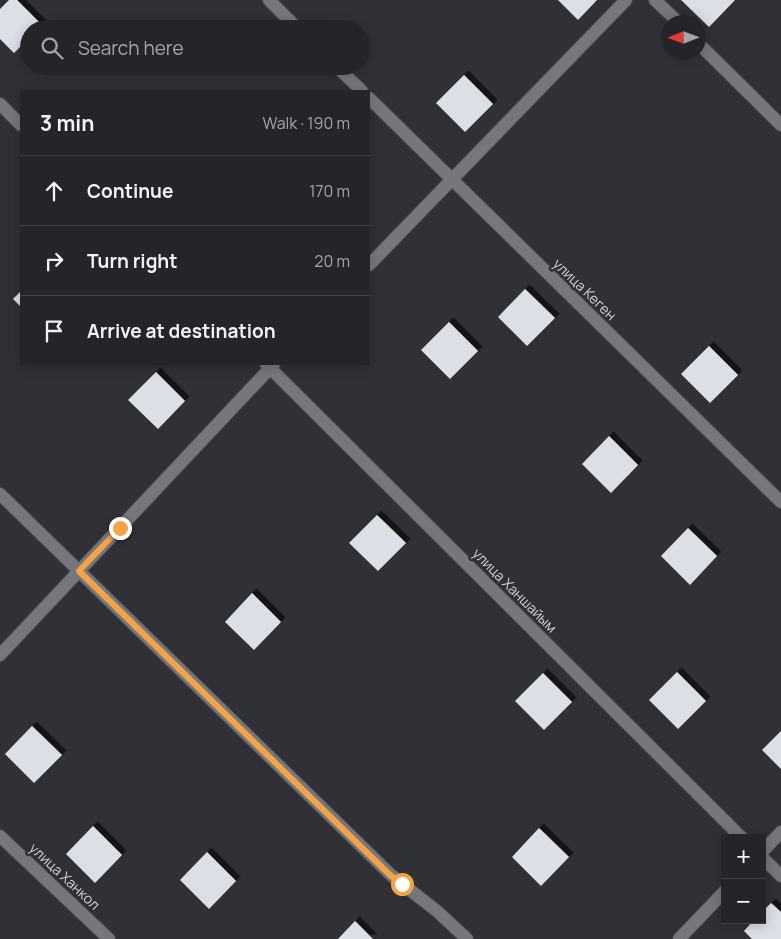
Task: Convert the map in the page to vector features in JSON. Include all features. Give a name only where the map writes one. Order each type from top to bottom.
[{"type":"street","points":[[269,0],[289,20]]},
{"type":"street","points":[[370,264],[626,0]]},
{"type":"street","points":[[655,0],[671,15]]},
{"type":"street","points":[[706,51],[781,125]]},
{"type":"street","points":[[345,75],[361,90]]},
{"type":"street","name":"улица Кеген","points":[[370,99],[781,502]]},
{"type":"street","points":[[0,104],[20,124]]},
{"type":"street","points":[[0,655],[270,365]]},
{"type":"street","name":"улица Ханшайым","points":[[270,365],[738,834]]},
{"type":"street","points":[[0,494],[390,875],[438,912],[467,939]]},
{"type":"street","points":[[766,848],[781,832]]},
{"type":"street","name":"улица Ханкол","points":[[0,836],[109,939]]},
{"type":"street","points":[[766,862],[781,876]]},
{"type":"street","points":[[678,939],[721,895]]},
{"type":"building","points":[[9,0],[17,0],[37,20],[20,20],[20,47],[14,53],[0,39],[0,9]]},
{"type":"building","points":[[558,0],[597,0],[578,20]]},
{"type":"building","points":[[681,0],[735,0],[709,27],[706,24],[706,15],[697,15]]},
{"type":"building","points":[[464,75],[493,104],[465,132],[436,103]]},
{"type":"building","points":[[525,289],[555,318],[527,346],[498,317]]},
{"type":"building","points":[[20,292],[20,306],[13,299]]},
{"type":"building","points":[[449,322],[478,351],[450,379],[421,350]]},
{"type":"building","points":[[709,346],[738,375],[710,403],[681,374]]},
{"type":"building","points":[[156,372],[185,401],[158,429],[128,400]]},
{"type":"building","points":[[609,436],[638,465],[611,493],[582,464]]},
{"type":"building","points":[[377,515],[406,543],[378,571],[349,543]]},
{"type":"building","points":[[688,528],[717,556],[690,585],[661,556]]},
{"type":"building","points":[[252,593],[281,622],[254,650],[225,622]]},
{"type":"building","points":[[677,672],[706,701],[678,729],[649,700]]},
{"type":"building","points":[[543,673],[572,702],[544,730],[515,701]]},
{"type":"building","points":[[32,726],[62,755],[34,783],[5,754]]},
{"type":"building","points":[[781,731],[781,769],[762,750]]},
{"type":"building","points":[[93,826],[122,855],[95,883],[66,854]]},
{"type":"building","points":[[539,828],[569,857],[541,886],[512,857]]},
{"type":"building","points":[[207,852],[236,881],[209,909],[180,880]]},
{"type":"building","points":[[771,903],[781,912],[781,939],[752,939],[744,931],[750,924],[766,924],[766,908]]},
{"type":"building","points":[[355,921],[373,939],[338,939]]},
{"type":"route","points":[[120,528],[79,571],[390,875],[402,884]]}]
